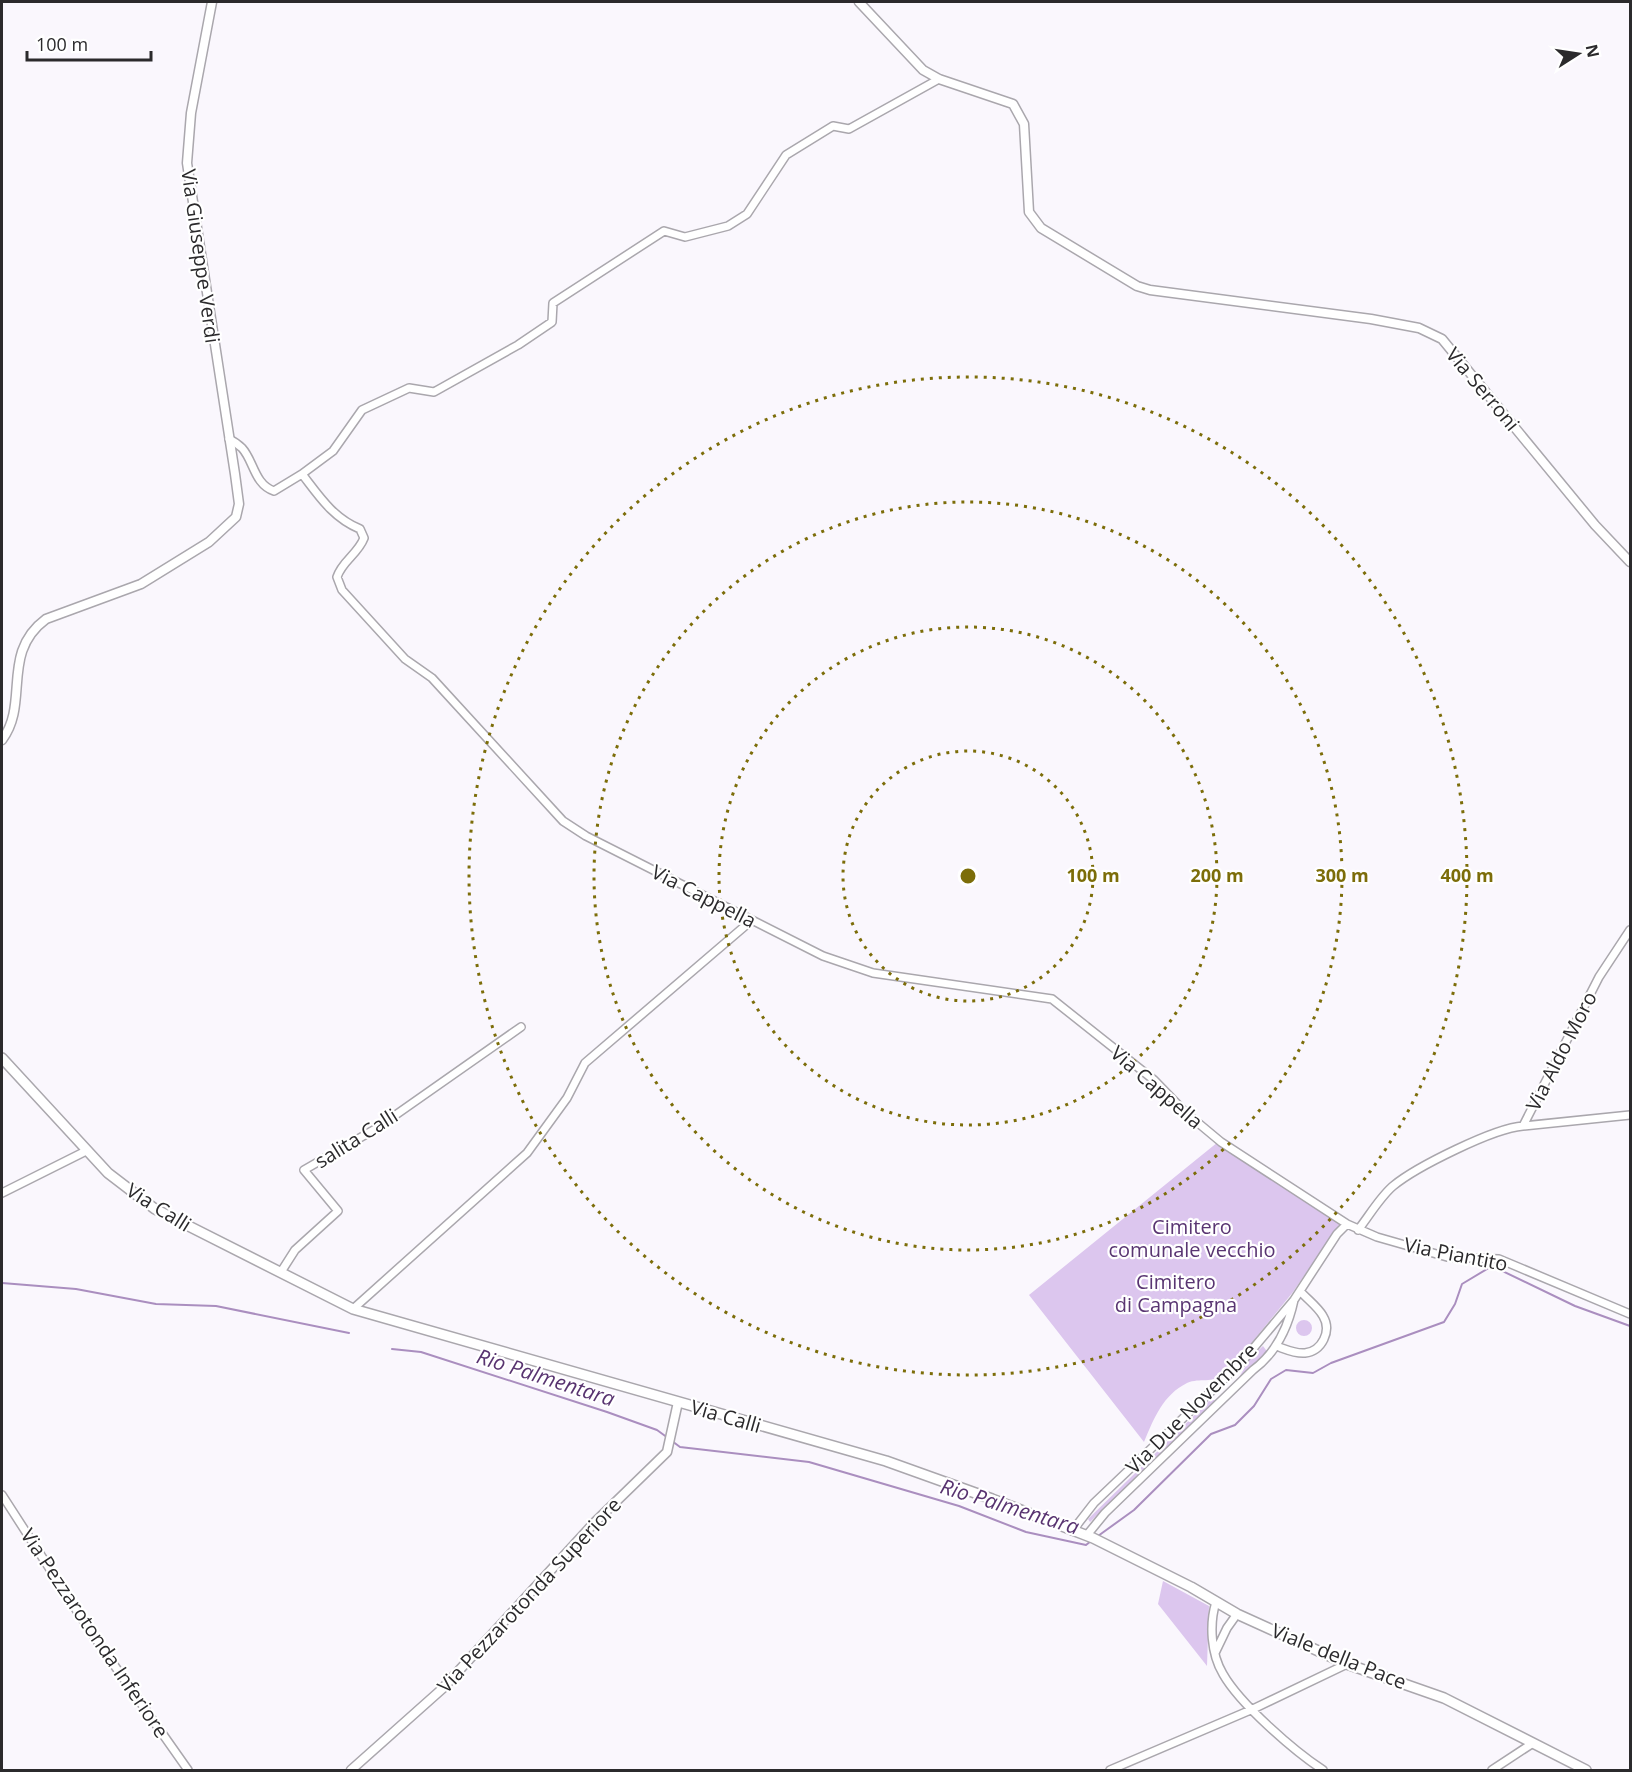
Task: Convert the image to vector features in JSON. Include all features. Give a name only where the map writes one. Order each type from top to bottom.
[{"type":"main road","name":"Via Calli","points":[[2,1058],[86,1151],[124,1186],[155,1209],[353,1309],[886,1461],[1090,1536]]},
{"type":"main road","name":"Viale della Pace","points":[[1090,1536],[1237,1614],[1347,1664],[1444,1698],[1587,1770]]},
{"type":"street","name":"Via Giuseppe Verdi","points":[[2,741],[10,722],[21,652],[26,637],[33,628],[46,619],[141,584],[209,542],[236,517],[239,504],[187,164],[191,113],[212,2]]},
{"type":"street","name":"Via Serroni","points":[[859,2],[923,70],[939,79],[1013,104],[1024,124],[1029,212],[1041,228],[1137,286],[1371,319],[1419,328],[1442,339],[1595,525],[1630,562]]},
{"type":"street","points":[[229,439],[243,448],[251,468],[267,488],[274,491],[333,451],[362,410],[409,388],[434,392],[518,345],[552,322],[554,303],[664,231],[685,237],[728,226],[747,214],[786,155],[833,126],[849,129],[939,79]]},
{"type":"street","name":"Via Cappella","points":[[302,474],[333,514],[343,522],[360,529],[364,538],[361,547],[340,567],[337,577],[342,590],[405,659],[432,678],[563,821],[586,836],[823,956],[873,973],[1052,999],[1154,1080],[1185,1112],[1221,1142],[1347,1224]]},
{"type":"street","points":[[353,1309],[527,1153],[567,1098],[585,1063],[752,920]]},
{"type":"street","name":"Via Aldo Moro","points":[[1358,1230],[1392,1187],[1404,1178],[1475,1141],[1523,1126],[1599,977],[1630,930]]},
{"type":"street","name":"salita Calli","points":[[280,1272],[295,1250],[338,1211],[304,1170],[377,1128],[521,1027]]},
{"type":"street","points":[[1523,1126],[1630,1115]]},
{"type":"street","points":[[2,1193],[86,1151]]},
{"type":"street","name":"Via Piantito","points":[[1347,1224],[1358,1230],[1448,1257],[1499,1259],[1630,1314]]},
{"type":"street","name":"Via Due Novembre","points":[[1073,1530],[1094,1503],[1224,1381],[1294,1300],[1337,1234],[1347,1224]]},
{"type":"street","points":[[1276,1346],[1304,1353],[1319,1346],[1324,1339],[1327,1331],[1323,1315],[1300,1291]]},
{"type":"street","name":"Via Due Novembre","points":[[1090,1536],[1105,1513],[1253,1370],[1271,1357],[1291,1313],[1294,1300]]},
{"type":"street","name":"Via Pezzarotonda Superiore","points":[[351,1770],[442,1689],[594,1523],[666,1452],[678,1402]]},
{"type":"street","name":"Via Pezzarotonda Inferiore","points":[[2,1495],[88,1628],[188,1770]]},
{"type":"street","points":[[1216,1602],[1212,1634],[1215,1653],[1223,1676],[1253,1709],[1307,1760],[1323,1770]]},
{"type":"street","points":[[1215,1653],[1227,1628],[1237,1614]]},
{"type":"street","points":[[1110,1770],[1253,1709],[1347,1664]]},
{"type":"street","points":[[1492,1770],[1533,1743]]},
{"type":"green space","name":"Cimitero di Campagna","points":[[1218,1142],[1341,1222],[1293,1292],[1227,1373],[1216,1379],[1187,1383],[1179,1388],[1165,1401],[1144,1442],[1029,1295]]},
{"type":"green space","points":[[1301,1320],[1307,1320],[1312,1328],[1310,1334],[1301,1336],[1296,1331],[1296,1325]]},
{"type":"green space","points":[[1263,1346],[1266,1355],[1238,1379],[1251,1357]]},
{"type":"green space","points":[[1211,1399],[1216,1401],[1090,1522],[1088,1519]]},
{"type":"green space","points":[[1163,1581],[1209,1606],[1207,1666],[1158,1604]]},
{"type":"waterway","name":"Rio Palmentara","points":[[1098,1536],[1134,1510],[1211,1434],[1235,1425],[1254,1406],[1271,1379],[1286,1370],[1313,1373],[1331,1363],[1444,1322],[1455,1304],[1462,1284],[1492,1266],[1575,1306],[1630,1326]]},
{"type":"waterway","name":"Rio Palmentara","points":[[2,1283],[76,1289],[156,1304],[216,1306],[349,1333]]},
{"type":"waterway","name":"Rio Palmentara","points":[[392,1349],[421,1352],[607,1412],[657,1430],[668,1438]]},
{"type":"waterway","name":"Rio Palmentara","points":[[672,1441],[680,1447],[809,1462],[959,1506],[1026,1532],[1086,1545],[1091,1541]]},
{"type":"park label","name":"Cimitero comunale vecchio","points":[[1192,1238]]}]
